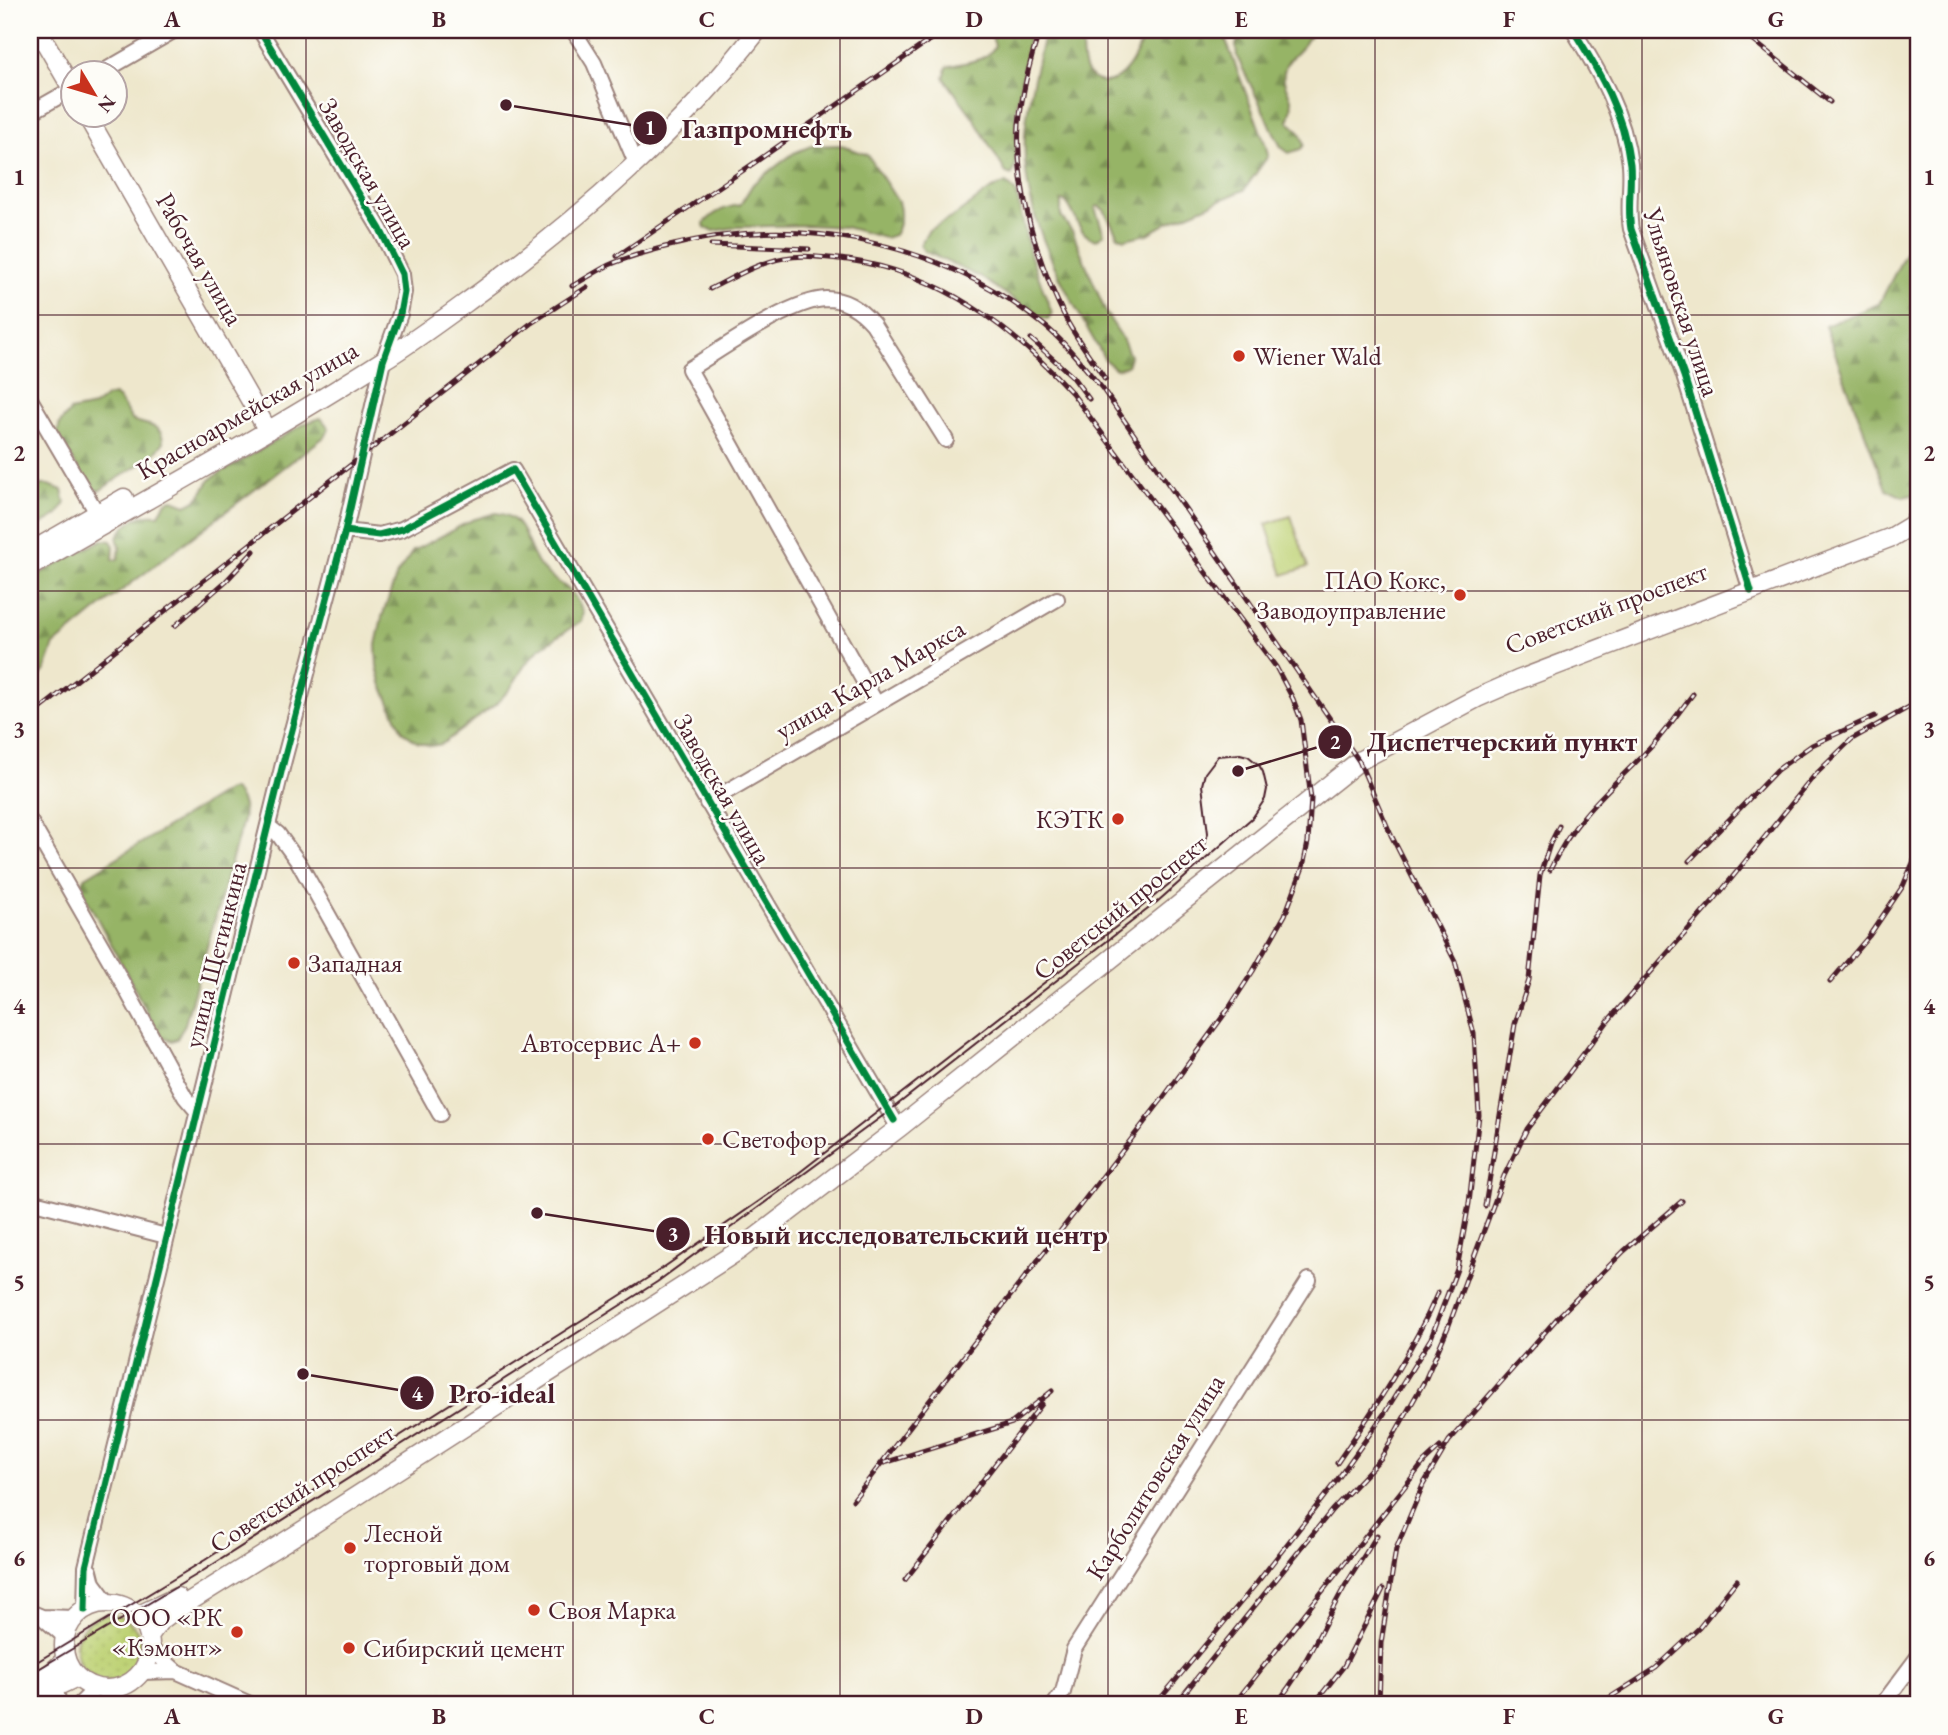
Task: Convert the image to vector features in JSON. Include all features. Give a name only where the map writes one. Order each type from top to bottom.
[{"type":"main road","points":[[38,30],[60,68]]},
{"type":"main road","name":"Красноармейская улица","points":[[634,159],[745,30]]},
{"type":"main road","name":"Красноармейская улица","points":[[30,567],[386,353],[634,159],[693,106],[758,30]]},
{"type":"main road","name":"Рабочая улица","points":[[95,130],[265,425]]},
{"type":"main road","name":"Красноармейская улица","points":[[30,552],[97,513],[265,425]]},
{"type":"main road","name":"Советский проспект","points":[[149,1642],[159,1622],[171,1613],[738,1251],[1359,761],[1477,698],[1518,680],[1887,527],[1916,522]]},
{"type":"main road","name":"Советский проспект","points":[[137,1616],[216,1574],[730,1244],[897,1124]]},
{"type":"main road","points":[[108,1604],[126,1608],[137,1616],[149,1642],[147,1661],[141,1672],[121,1687],[96,1688],[77,1677],[65,1660],[65,1637],[80,1614],[108,1604]]},
{"type":"main road","points":[[30,1686],[65,1660]]},
{"type":"main road","points":[[30,1699],[77,1677]]},
{"type":"street","points":[[123,60],[175,30]]},
{"type":"street","name":"Заводская улица","points":[[260,30],[380,229],[402,274],[404,292],[386,353]]},
{"type":"street","points":[[573,30],[594,63],[634,159]]},
{"type":"street","name":"Ульяновская улица","points":[[1573,30],[1606,86],[1626,139],[1630,166],[1628,214],[1631,229],[1684,376],[1750,586]]},
{"type":"street","points":[[30,113],[60,97]]},
{"type":"street","points":[[876,703],[689,369],[784,313],[825,299],[845,303],[857,309],[873,324],[946,440]]},
{"type":"street","name":"улица Щетинкина","points":[[80,1614],[88,1559],[166,1236],[345,531],[386,353]]},
{"type":"street","points":[[30,399],[97,513]]},
{"type":"street","name":"Заводская улица","points":[[345,531],[379,535],[402,529],[513,470],[897,1124]]},
{"type":"street","name":"улица Карла Маркса","points":[[707,803],[1057,599]]},
{"type":"street","points":[[30,821],[185,1097],[197,1111]]},
{"type":"street","points":[[268,827],[278,834],[299,863],[440,1114]]},
{"type":"street","points":[[30,1201],[166,1236]]},
{"type":"street","name":"Карболитовская улица","points":[[1054,1705],[1063,1692],[1074,1649],[1309,1280]]},
{"type":"street","points":[[88,1559],[93,1583],[108,1604]]},
{"type":"street","points":[[36,1615],[80,1614]]},
{"type":"street","points":[[36,1615],[65,1637]]},
{"type":"street","points":[[149,1642],[176,1671],[252,1705]]},
{"type":"street","points":[[1882,1705],[1918,1657]]},
{"type":"street","points":[[141,1672],[176,1671]]},
{"type":"street","points":[[55,1685],[59,1705]]},
{"type":"street","points":[[79,1705],[96,1688]]},
{"type":"green space","points":[[990,30],[1030,30],[1016,109],[1015,166],[1012,175],[1006,173],[973,117],[944,78],[947,67],[980,59],[991,52],[995,46]]},
{"type":"green space","points":[[1049,30],[1076,30],[1080,33],[1086,71],[1093,79],[1103,82],[1119,77],[1125,71],[1147,30],[1222,30],[1268,156],[1244,190],[1169,222],[1148,234],[1125,239],[1118,236],[1104,210],[1098,206],[1095,208],[1104,234],[1096,240],[1089,237],[1081,229],[1070,207],[1061,201],[1061,216],[1073,233],[1106,313],[1130,356],[1127,366],[1116,369],[1105,360],[1061,280],[1048,253],[1030,196],[1025,166],[1026,123],[1043,39]]},
{"type":"green space","points":[[1242,30],[1311,30],[1306,42],[1289,61],[1284,72],[1292,105],[1288,121],[1302,137],[1304,145],[1301,149],[1289,153],[1281,147],[1237,57],[1236,45]]},
{"type":"green space","points":[[841,145],[868,155],[898,202],[900,219],[894,235],[885,238],[845,227],[808,225],[737,227],[714,231],[705,228],[704,224],[715,213],[740,205],[753,184],[794,153],[811,146]]},
{"type":"green space","points":[[1006,183],[1016,192],[1030,254],[1052,313],[1048,319],[1040,317],[982,278],[924,251],[920,245],[929,230],[956,215],[990,190]]},
{"type":"green space","points":[[1918,229],[1918,491],[1903,497],[1886,489],[1825,326],[1879,304]]},
{"type":"green space","points":[[114,395],[132,420],[157,429],[163,443],[154,455],[96,490],[85,480],[57,434],[60,423],[70,411],[94,406],[106,397]]},
{"type":"green space","points":[[321,418],[329,428],[324,437],[54,645],[45,670],[37,680],[30,679],[30,579],[102,540],[111,541],[114,546],[113,560],[118,559],[120,548],[117,537],[130,522],[145,515],[159,515],[165,503],[171,499],[186,505],[193,502],[213,477],[306,423]]},
{"type":"green space","points":[[40,485],[62,490],[65,504],[57,515],[30,531],[30,489]]},
{"type":"green space","points":[[496,513],[515,520],[521,527],[543,570],[575,597],[583,613],[581,621],[539,649],[496,704],[442,744],[431,746],[417,742],[402,731],[381,683],[376,645],[382,617],[397,574],[413,551],[472,520]]},
{"type":"green space","points":[[1291,516],[1308,567],[1283,575],[1266,524]]},
{"type":"green space","points":[[228,790],[233,790],[241,800],[243,820],[185,1024],[177,1039],[172,1041],[163,1037],[154,1025],[80,886],[84,878]]},
{"type":"green space","points":[[109,1615],[122,1618],[132,1625],[139,1635],[142,1648],[139,1661],[132,1671],[122,1678],[109,1681],[96,1678],[86,1671],[79,1661],[76,1648],[79,1635],[86,1625],[96,1618]]},
{"type":"tram line","points":[[30,1666],[205,1560],[654,1274],[791,1179],[1192,865],[1201,855],[1208,833],[1202,785],[1205,773],[1218,756],[1240,754],[1248,756],[1259,765],[1267,789],[1265,799],[1253,817],[1157,902],[888,1112],[657,1282],[198,1574],[30,1674]]},
{"type":"railway","points":[[617,256],[944,30]]},
{"type":"railway","points":[[1040,30],[1027,77],[1019,124],[1025,200],[1030,225],[1056,298],[1071,328],[1105,379]]},
{"type":"railway","points":[[1740,30],[1830,102]]},
{"type":"railway","points":[[572,286],[604,267],[665,247],[715,237],[765,232],[815,234],[864,241],[913,254],[959,272],[1004,296],[1045,326],[1102,388],[1359,761],[1391,835],[1455,961],[1474,1034],[1479,1115],[1469,1203],[1457,1269],[1431,1338],[1384,1414],[1337,1480],[1256,1584],[1155,1705]]},
{"type":"railway","points":[[711,245],[809,249]]},
{"type":"railway","points":[[710,289],[774,260],[808,256],[848,260],[882,267],[943,290],[972,306],[1024,346],[1072,393],[1276,667],[1301,720],[1311,799],[1303,867],[1285,915],[1229,1008],[1163,1098],[853,1500]]},
{"type":"railway","points":[[30,717],[530,324],[587,287]]},
{"type":"railway","points":[[1031,339],[1072,376],[1089,399]]},
{"type":"railway","points":[[175,626],[226,581],[254,551]]},
{"type":"railway","points":[[1550,870],[1570,834],[1582,819],[1655,742],[1693,694]]},
{"type":"railway","points":[[1175,1705],[1332,1510],[1381,1458],[1425,1380],[1449,1325],[1504,1176],[1527,1129],[1608,1021],[1714,900],[1814,776],[1852,739],[1918,702]]},
{"type":"railway","points":[[1689,861],[1777,770],[1812,745],[1875,716]]},
{"type":"railway","points":[[1485,1206],[1515,1024],[1529,980],[1540,875],[1559,826]]},
{"type":"railway","points":[[1830,982],[1869,936],[1903,886],[1918,851]]},
{"type":"railway","points":[[1379,1705],[1381,1643],[1396,1549],[1423,1485],[1449,1441],[1560,1315],[1624,1251],[1682,1201]]},
{"type":"railway","points":[[1337,1463],[1404,1359],[1438,1292]]},
{"type":"railway","points":[[884,1463],[1012,1423],[1052,1391]]},
{"type":"railway","points":[[905,1580],[1042,1404]]},
{"type":"railway","points":[[1233,1705],[1424,1462],[1440,1447]]},
{"type":"railway","points":[[1275,1705],[1304,1663],[1345,1586],[1377,1535]]},
{"type":"railway","points":[[1598,1705],[1656,1668],[1699,1628],[1737,1580]]},
{"type":"railway","points":[[1313,1705],[1344,1666],[1383,1589]]},
{"type":"cycle path","points":[[85,1610],[86,1567],[284,760],[345,531],[383,361],[400,314],[404,292],[402,274],[380,229],[260,30]]},
{"type":"cycle path","points":[[1573,30],[1601,77],[1622,128],[1630,164],[1631,229],[1684,376],[1751,591]]},
{"type":"cycle path","points":[[345,531],[379,535],[402,529],[513,470],[894,1120]]},
{"type":"place","name":"Газпромнефть","points":[[506,105]]},
{"type":"place","name":"Wiener Wald","points":[[1239,356]]},
{"type":"place","name":"ПАО Кокс, Заводоуправление","points":[[1460,595]]},
{"type":"place","name":"Диспетчерский пункт","points":[[1238,771]]},
{"type":"place","name":"КЭТК","points":[[1118,819]]},
{"type":"place","name":"Западная","points":[[294,963]]},
{"type":"place","name":"Автосервис А+","points":[[695,1043]]},
{"type":"place","name":"Светофор","points":[[708,1139]]},
{"type":"place","name":"Новый исследовательский центр","points":[[537,1213]]},
{"type":"place","name":"Pro-ideal","points":[[303,1374]]},
{"type":"place","name":"Лесной торговый дом","points":[[350,1548]]},
{"type":"place","name":"Своя Марка","points":[[534,1610]]},
{"type":"place","name":"ООО «РК «Кэмонт»","points":[[237,1632]]},
{"type":"place","name":"Сибирский цемент","points":[[349,1648]]}]
